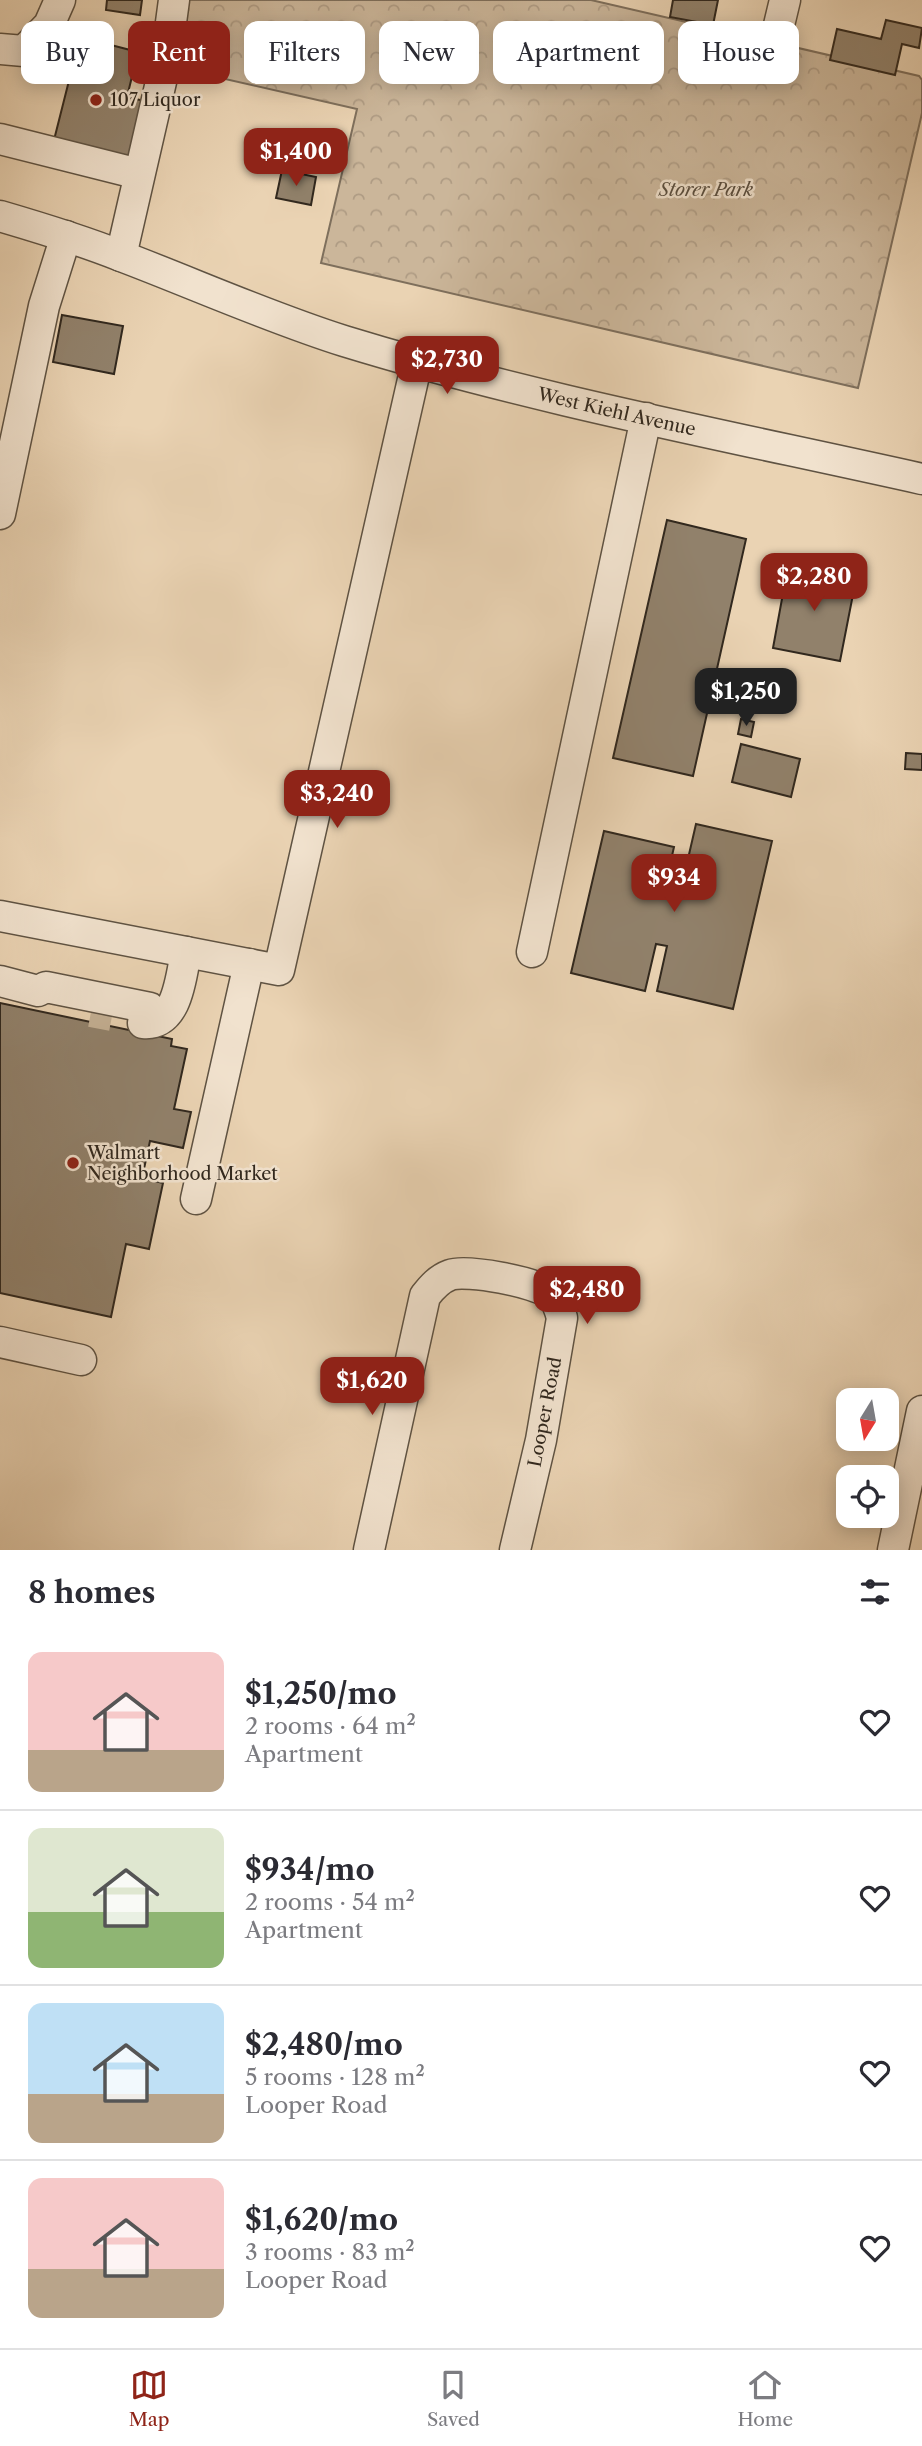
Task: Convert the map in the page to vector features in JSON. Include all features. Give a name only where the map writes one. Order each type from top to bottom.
[{"type":"street","points":[[0,49],[24,51],[49,25],[60,0]]},
{"type":"street","points":[[121,256],[166,60],[174,0]]},
{"type":"street","points":[[780,21],[785,0]]},
{"type":"street","points":[[0,139],[139,174]]},
{"type":"street","name":"West Kiehl Avenue","points":[[0,216],[121,256],[268,315],[417,362],[537,394],[922,479]]},
{"type":"street","points":[[0,514],[9,433],[66,236]]},
{"type":"street","points":[[0,916],[279,970],[417,362]]},
{"type":"street","points":[[532,952],[646,418]]},
{"type":"street","points":[[0,981],[38,991],[44,1002],[147,1024],[160,1018],[170,1009],[176,998],[186,952]]},
{"type":"street","points":[[196,1199],[249,964]]},
{"type":"street","points":[[38,991],[46,986],[127,1003],[150,1009],[160,1018]]},
{"type":"street","name":"Looper Road","points":[[369,1550],[425,1296],[436,1283],[450,1275],[467,1273],[502,1278],[541,1289],[550,1294],[562,1318],[541,1440],[515,1550]]},
{"type":"street","points":[[0,1342],[81,1360]]},
{"type":"street","points":[[893,1550],[922,1411]]},
{"type":"green space","name":"Storer Park","points":[[184,0],[591,0],[682,21],[678,21],[678,84],[799,84],[799,48],[919,76],[922,80],[922,113],[858,388],[321,263],[357,109],[247,84],[365,84],[365,21],[244,21],[244,83],[230,80],[230,21],[179,21]]},
{"type":"building","points":[[107,0],[142,0],[140,15],[106,10]]},
{"type":"building","points":[[673,0],[718,0],[714,21],[670,17]]},
{"type":"building","points":[[886,20],[922,28],[919,48],[902,44],[895,75],[830,60],[837,29],[881,39]]},
{"type":"building","points":[[114,46],[128,49],[128,84],[130,84],[127,97],[153,103],[131,160],[54,140],[68,84],[114,84]]},
{"type":"building","points":[[282,170],[316,177],[311,205],[276,198]]},
{"type":"building","points":[[62,315],[123,326],[114,374],[53,362]]},
{"type":"building","points":[[667,520],[746,539],[693,776],[613,758]]},
{"type":"building","points":[[788,566],[856,579],[840,661],[773,648]]},
{"type":"building","points":[[741,719],[754,722],[751,737],[738,734]]},
{"type":"building","points":[[741,744],[800,759],[791,797],[732,782]]},
{"type":"building","points":[[906,753],[922,754],[922,770],[905,769]]},
{"type":"building","points":[[696,824],[772,841],[733,1009],[657,991],[667,946],[656,944],[645,991],[571,973],[604,831],[674,847],[663,895],[679,898]]},
{"type":"building","name":"Walmart Neighborhood Market","points":[[0,1003],[172,1039],[171,1046],[187,1049],[174,1109],[191,1112],[183,1148],[150,1141],[142,1178],[163,1183],[149,1249],[126,1244],[111,1317],[0,1293]]},
{"type":"tunnel","points":[[91,1012],[112,1016]]},
{"type":"place","name":"107 Liquor","points":[[96,100]]},
{"type":"place","name":"Walmart Neighborhood Market","points":[[73,1163]]}]
